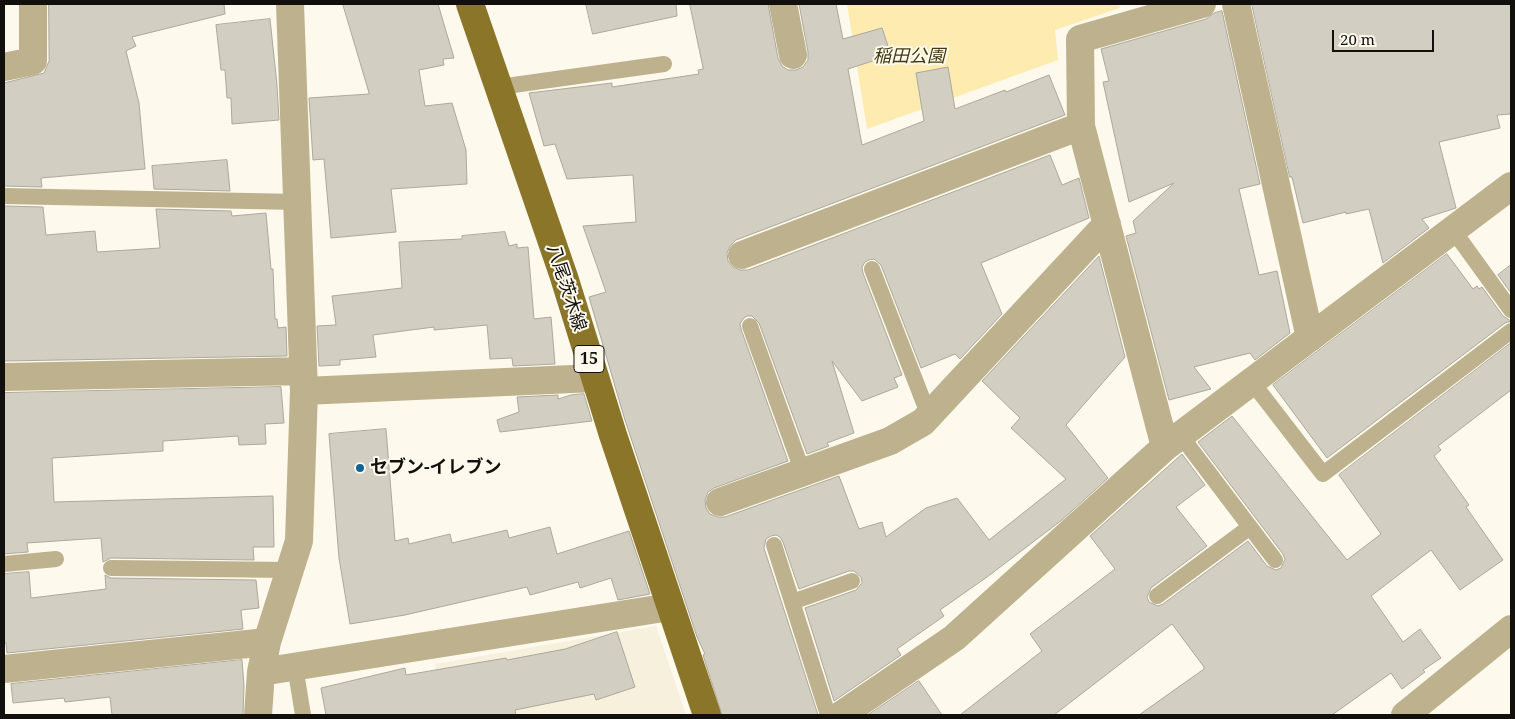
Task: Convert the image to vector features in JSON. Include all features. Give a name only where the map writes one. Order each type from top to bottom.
[{"type":"main road","name":"八尾茨木線","points":[[470,4],[564,277],[595,378],[707,715]]},
{"type":"street","points":[[4,67],[33,61],[33,4]]},
{"type":"street","points":[[258,715],[261,672],[267,642],[299,541],[304,381],[290,4]]},
{"type":"street","points":[[783,4],[793,55]]},
{"type":"street","points":[[1173,441],[1107,224],[1081,126],[1080,39],[1202,4]]},
{"type":"street","points":[[1236,4],[1310,338]]},
{"type":"street","points":[[742,255],[1081,126]]},
{"type":"street","points":[[841,715],[954,638],[1173,441],[1511,186]]},
{"type":"street","points":[[720,502],[890,441],[924,422],[1107,224]]},
{"type":"street","points":[[4,377],[304,381],[595,378]]},
{"type":"street","points":[[261,672],[670,607]]},
{"type":"street","points":[[1406,715],[1511,629]]},
{"type":"street","points":[[4,669],[267,642]]},
{"type":"lane","points":[[499,87],[664,64]]},
{"type":"lane","points":[[4,196],[297,202]]},
{"type":"lane","points":[[1453,230],[1511,310]]},
{"type":"lane","points":[[872,269],[929,416]]},
{"type":"lane","points":[[750,326],[803,473]]},
{"type":"lane","points":[[1252,382],[1323,474],[1511,331]]},
{"type":"lane","points":[[1173,441],[1250,527],[1275,560]]},
{"type":"lane","points":[[1157,596],[1250,527]]},
{"type":"lane","points":[[774,545],[828,715]]},
{"type":"lane","points":[[4,564],[56,559]]},
{"type":"lane","points":[[111,568],[290,570]]},
{"type":"lane","points":[[792,602],[852,581]]},
{"type":"lane","points":[[295,666],[303,715]]},
{"type":"shaded area","points":[[656,626],[686,715],[443,715],[435,664]]},
{"type":"green space","name":"稲田公園","points":[[847,4],[1119,4],[1120,8],[1055,30],[1058,60],[867,129]]},
{"type":"building","points":[[49,4],[224,4],[225,14],[132,37],[136,46],[126,51],[139,103],[145,169],[41,178],[42,187],[4,186],[4,83],[44,73],[49,61]]},
{"type":"building","points":[[343,4],[438,4],[454,58],[443,59],[444,65],[419,70],[425,106],[452,103],[466,150],[467,184],[391,189],[396,232],[331,238],[324,159],[313,160],[309,98],[369,94]]},
{"type":"building","points":[[586,4],[676,4],[677,16],[593,34]]},
{"type":"building","points":[[690,4],[768,4],[778,58],[782,66],[788,70],[796,70],[803,67],[808,60],[799,4],[836,4],[843,39],[882,28],[891,55],[848,69],[862,145],[924,121],[916,73],[948,67],[955,109],[1049,75],[1065,115],[736,240],[730,246],[727,253],[728,261],[733,267],[740,270],[748,270],[1050,155],[1062,185],[1079,178],[1089,218],[981,263],[1002,314],[960,359],[955,354],[921,368],[881,265],[874,259],[865,262],[862,267],[863,273],[902,375],[894,378],[898,387],[862,401],[832,361],[854,433],[827,443],[829,446],[807,454],[759,323],[752,316],[747,316],[743,319],[740,324],[741,329],[788,461],[714,488],[708,492],[705,500],[706,508],[710,514],[725,517],[839,476],[859,529],[882,522],[886,537],[926,508],[957,498],[989,540],[1066,479],[1011,428],[1020,418],[982,381],[1099,256],[1125,357],[1066,425],[1108,478],[1062,520],[940,610],[944,616],[897,649],[901,655],[834,701],[805,608],[856,590],[862,583],[861,577],[854,571],[849,571],[799,589],[780,537],[776,535],[766,539],[764,548],[818,715],[722,715],[703,655],[705,654],[697,637],[624,417],[589,297],[606,292],[583,226],[636,222],[633,175],[567,179],[555,144],[544,146],[529,93],[612,83],[612,87],[699,74],[698,70],[703,69]]},
{"type":"building","points":[[1252,4],[1511,4],[1511,114],[1497,115],[1500,128],[1439,142],[1456,208],[1422,219],[1429,228],[1383,263],[1369,209],[1346,214],[1346,212],[1303,223],[1292,177],[1290,177]]},
{"type":"building","points":[[1222,11],[1260,184],[1239,189],[1259,275],[1277,271],[1290,333],[1255,360],[1250,353],[1194,367],[1211,389],[1169,400],[1126,236],[1136,233],[1133,221],[1174,183],[1129,202],[1103,82],[1109,81],[1101,49],[1206,19],[1214,13]]},
{"type":"building","points":[[270,19],[279,120],[232,124],[231,98],[227,98],[225,70],[221,70],[216,25]]},
{"type":"building","points":[[227,160],[230,191],[154,189],[152,166]]},
{"type":"building","points":[[4,206],[43,207],[46,235],[95,231],[97,252],[160,248],[156,209],[231,211],[232,216],[266,213],[271,269],[273,269],[275,319],[277,319],[278,328],[286,327],[287,356],[4,361]]},
{"type":"building","points":[[505,232],[509,246],[517,244],[517,248],[528,247],[534,319],[551,317],[555,364],[513,366],[512,358],[490,359],[487,325],[434,330],[434,327],[373,335],[376,357],[340,360],[340,365],[319,366],[317,326],[336,325],[332,296],[402,288],[399,242],[462,239],[462,236]]},
{"type":"building","points":[[1447,254],[1473,289],[1477,286],[1479,289],[1482,287],[1503,316],[1511,321],[1505,323],[1327,458],[1273,385]]},
{"type":"building","points":[[1511,265],[1511,293],[1498,275]]},
{"type":"building","points":[[1511,343],[1511,390],[1438,446],[1441,450],[1434,456],[1469,505],[1466,507],[1503,560],[1460,590],[1431,550],[1371,596],[1403,642],[1420,629],[1441,658],[1423,670],[1425,672],[1402,689],[1391,673],[1332,715],[1139,715],[1204,669],[1172,624],[1054,715],[960,715],[1042,651],[1030,634],[1115,569],[1090,536],[1182,454],[1205,485],[1176,507],[1207,546],[1151,588],[1147,597],[1149,602],[1158,606],[1163,604],[1248,541],[1267,566],[1276,570],[1281,568],[1285,559],[1283,554],[1198,442],[1232,416],[1347,560],[1381,534],[1339,475]]},
{"type":"building","points":[[281,387],[284,423],[265,424],[266,444],[239,445],[238,436],[163,441],[163,451],[52,458],[54,502],[273,496],[274,547],[253,547],[254,560],[111,558],[103,562],[101,538],[27,543],[28,552],[4,554],[4,393]]},
{"type":"building","points":[[584,394],[592,421],[500,432],[497,420],[519,412],[517,397],[558,395],[558,399]]},
{"type":"building","points":[[386,429],[395,541],[408,538],[409,544],[450,534],[452,543],[507,530],[509,538],[550,527],[557,554],[629,531],[650,594],[618,600],[611,578],[580,588],[578,582],[530,595],[527,587],[405,615],[350,624],[339,558],[329,434]]},
{"type":"building","points":[[29,572],[31,598],[106,589],[105,575],[111,578],[256,580],[259,608],[241,610],[243,629],[7,653],[6,643],[4,643],[4,574]]},
{"type":"building","points":[[617,632],[635,687],[596,700],[594,694],[515,710],[516,715],[326,715],[321,688],[405,668],[406,675],[506,658],[507,660],[565,649]]},
{"type":"building","points":[[242,660],[244,686],[243,715],[112,715],[110,697],[65,702],[64,698],[13,703],[11,684]]},
{"type":"building","points":[[919,681],[942,715],[868,715]]},
{"type":"place","name":"セブン-イレブン","points":[[360,468]]}]
